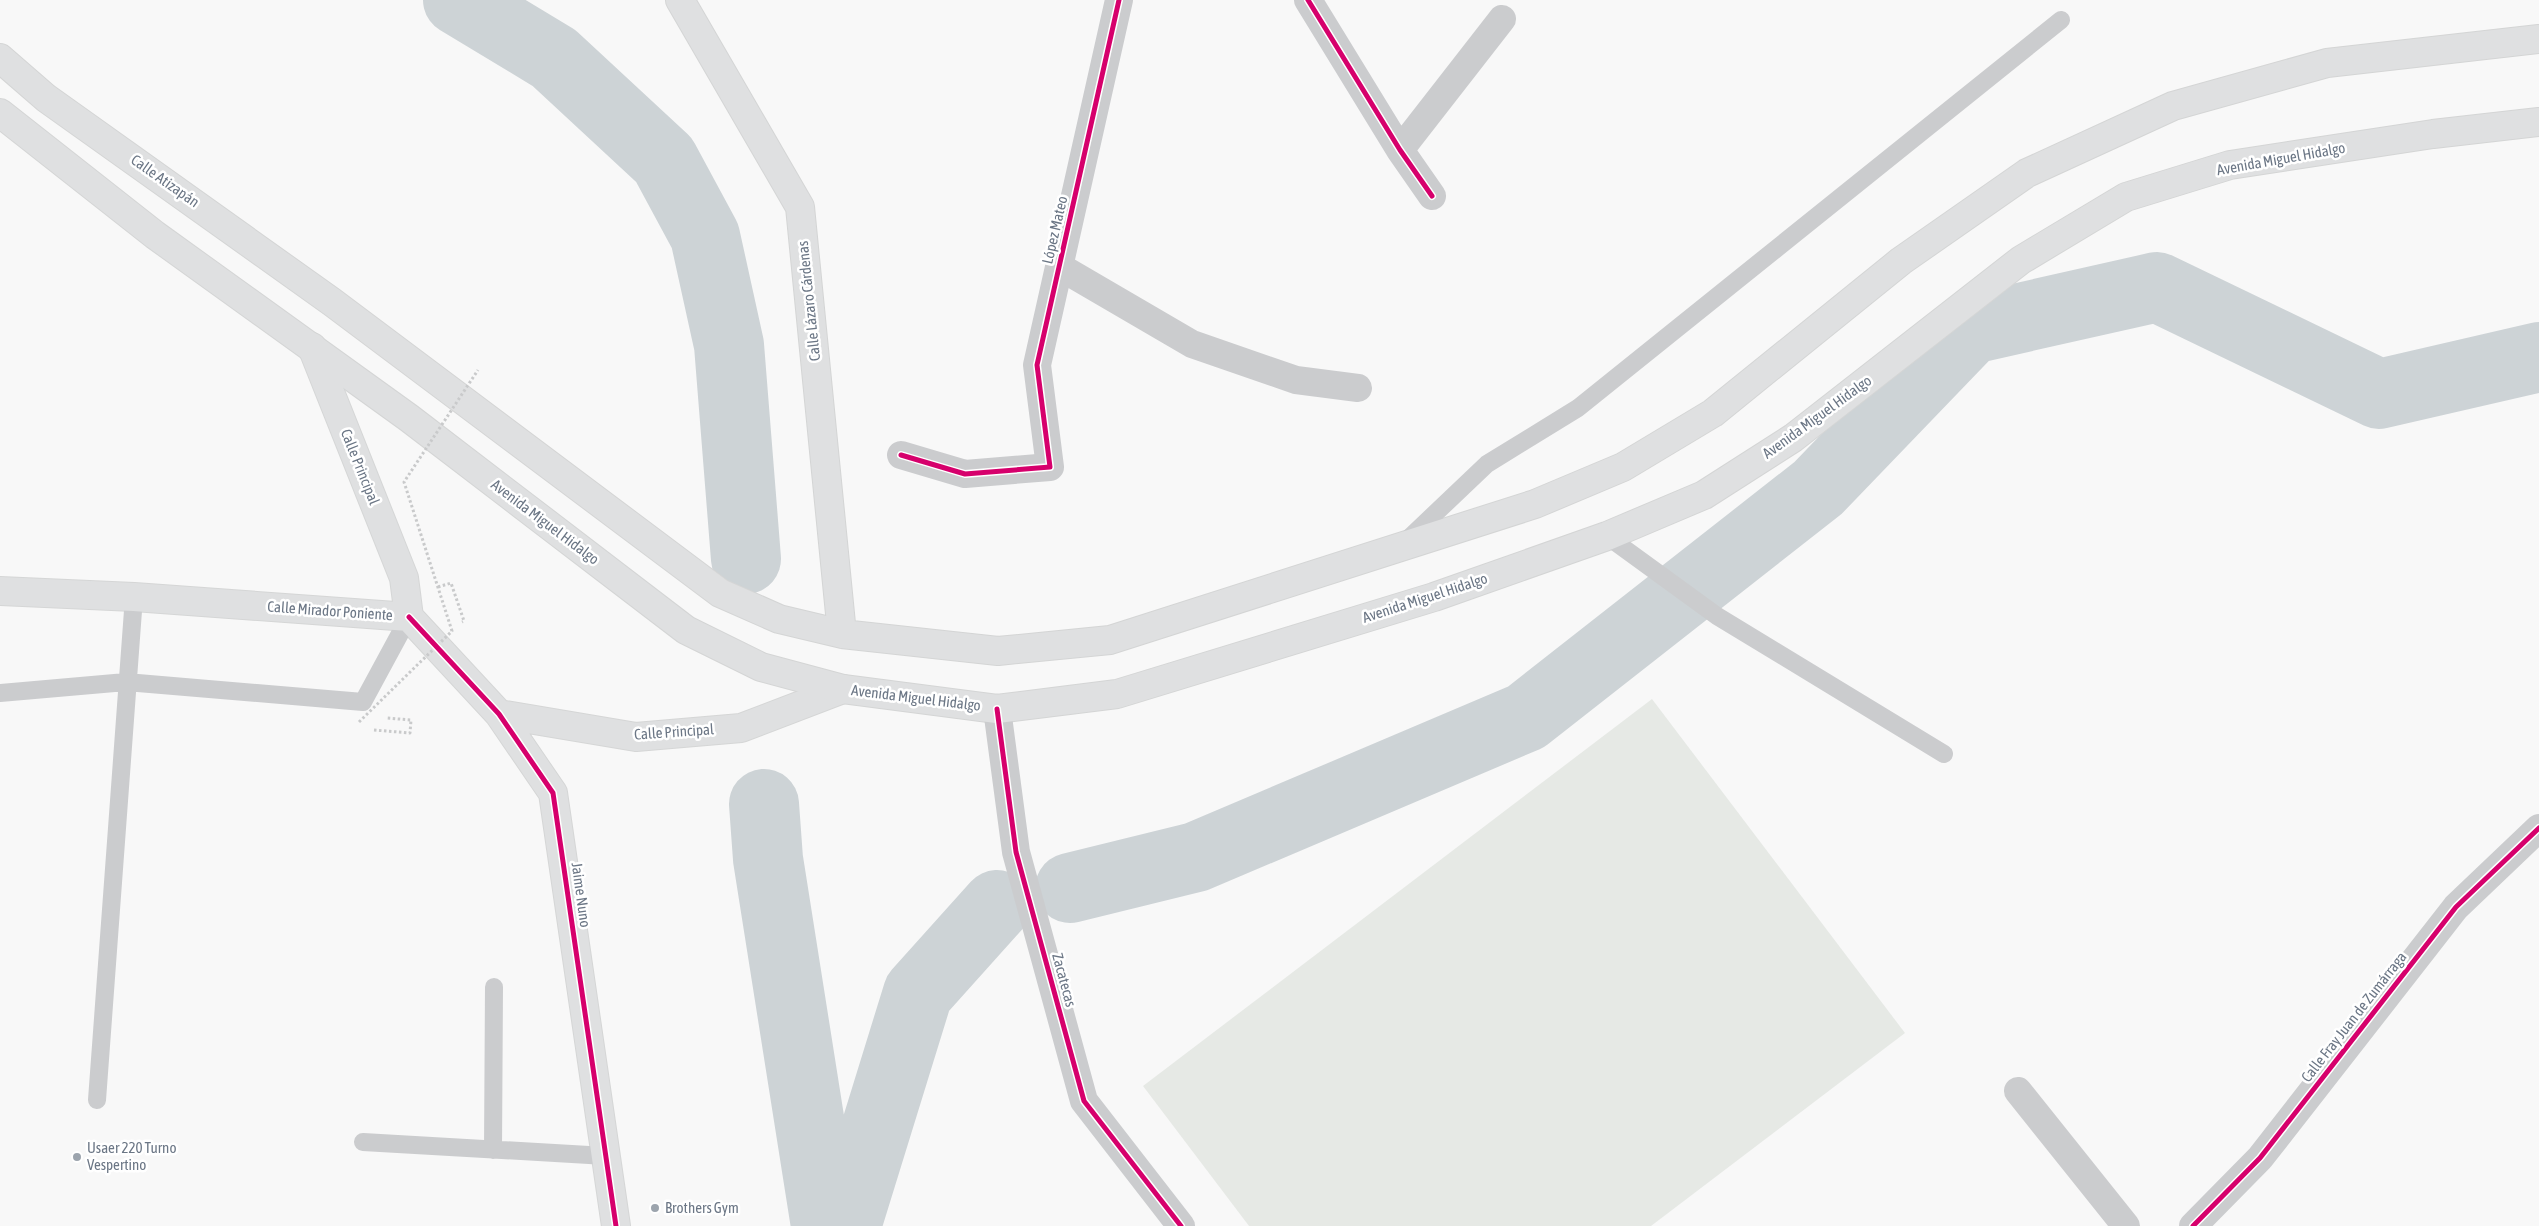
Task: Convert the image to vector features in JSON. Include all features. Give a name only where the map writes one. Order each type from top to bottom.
[{"type":"main road","name":"Calle Lázaro Cárdenas","points":[[680,0],[800,207],[842,634]]},
{"type":"main road","points":[[842,634],[998,651],[1110,640],[1535,504],[1623,466],[1713,413],[1901,261],[2028,173],[2173,106],[2326,63],[2539,39]]},
{"type":"main road","name":"Calle Atizapán","points":[[0,58],[46,98],[332,302],[720,593],[779,619],[842,634]]},
{"type":"main road","points":[[0,114],[155,234],[312,346]]},
{"type":"main road","name":"Avenida Miguel Hidalgo","points":[[312,346],[686,630],[761,667],[843,689],[997,709],[1117,694],[1434,596],[1607,536],[1704,495],[1793,438],[2021,260],[2126,197],[2230,166],[2433,134],[2539,122]]},
{"type":"main road","name":"Calle Principal","points":[[312,346],[404,578],[409,617]]},
{"type":"main road","name":"Calle Mirador Poniente","points":[[0,592],[134,597],[409,617]]},
{"type":"main road","name":"Jaime Nuno","points":[[409,617],[499,714],[553,793],[616,1226]]},
{"type":"main road","name":"Calle Principal","points":[[499,714],[636,737],[741,728],[843,689]]},
{"type":"street","name":"López Mateo","points":[[901,455],[965,474],[1050,466],[1037,365],[1119,0]]},
{"type":"street","points":[[1308,0],[1400,150],[1432,196]]},
{"type":"street","points":[[1400,150],[1502,19]]},
{"type":"street","points":[[1060,267],[1192,344],[1296,380],[1358,388]]},
{"type":"street","name":"Zacatecas","points":[[997,709],[1016,852],[1084,1100],[1182,1226]]},
{"type":"street","name":"Calle Fray Juan de Zumárraga","points":[[2193,1226],[2260,1158],[2456,907],[2539,828]]},
{"type":"street","points":[[2018,1091],[2126,1226]]},
{"type":"lane","points":[[1399,548],[1488,464],[1578,408],[2061,20]]},
{"type":"lane","points":[[1607,536],[1717,616],[1944,754]]},
{"type":"lane","points":[[97,1100],[126,682],[134,597]]},
{"type":"lane","name":"Calle Mirador Poniente","points":[[0,693],[126,682],[363,702],[409,617]]},
{"type":"lane","points":[[494,987],[494,1150]]},
{"type":"lane","points":[[363,1142],[606,1156]]},
{"type":"path","points":[[359,722],[452,631],[404,482],[478,370]]},
{"type":"path","points":[[451,582],[464,621]]},
{"type":"shaded area","points":[[1652,699],[1905,1033],[1651,1226],[1249,1226],[1143,1086]]},
{"type":"waterway","points":[[458,0],[554,58],[664,160],[705,236],[729,345],[746,559]]},
{"type":"waterway","points":[[1070,888],[1196,857],[1526,717],[1818,488],[1971,329],[2157,287],[2379,394],[2539,357]]},
{"type":"waterway","points":[[764,804],[768,859],[826,1226]]},
{"type":"waterway","points":[[846,1226],[918,993],[997,905]]},
{"type":"cycle path","points":[[901,455],[965,474],[1050,467],[1037,365],[1119,0]]},
{"type":"cycle path","points":[[1308,0],[1400,150],[1432,196]]},
{"type":"cycle path","points":[[409,617],[499,714],[553,793],[616,1226]]},
{"type":"cycle path","points":[[997,709],[1016,852],[1084,1101],[1181,1226]]},
{"type":"cycle path","points":[[2193,1226],[2260,1158],[2456,907],[2539,828]]},
{"type":"place","name":"Usaer 220 Turno Vespertino","points":[[77,1157]]},
{"type":"place","name":"Brothers Gym","points":[[655,1208]]}]
